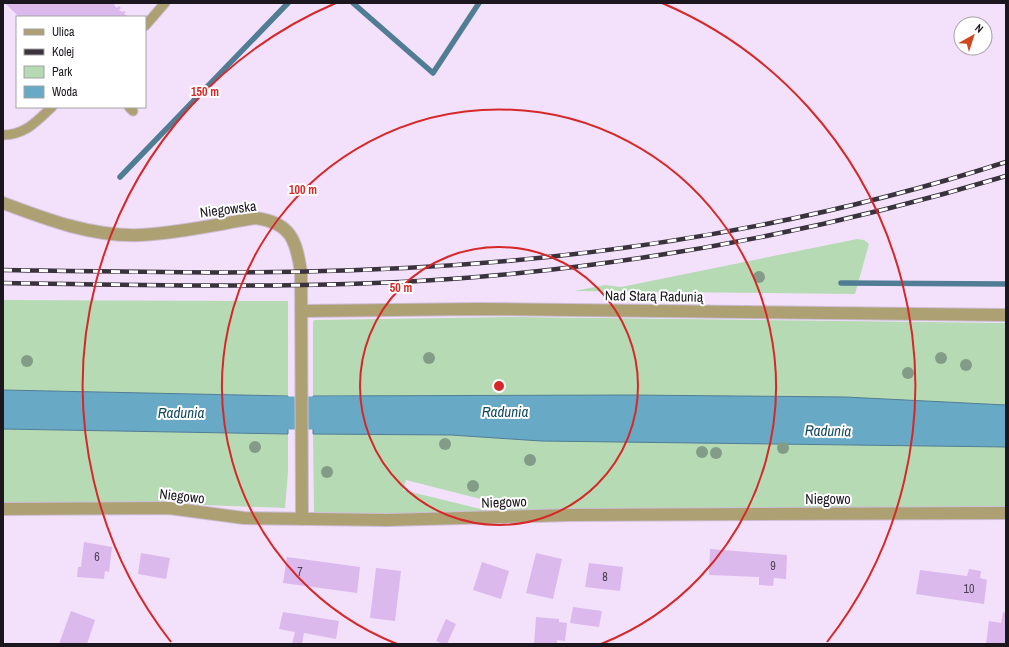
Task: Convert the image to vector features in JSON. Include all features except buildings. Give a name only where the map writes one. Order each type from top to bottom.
[{"type":"street","name":"Niegowska","points":[[3,203],[57,223],[114,234],[140,235],[169,233],[256,218],[270,220],[290,235],[297,247],[301,272],[302,519]]},
{"type":"street","name":"Nad Starą Radunią","points":[[302,311],[477,309],[1006,315]]},
{"type":"street","name":"Niegowo","points":[[3,509],[161,508],[244,518],[387,520],[570,515],[1006,513]]},
{"type":"lane","points":[[146,25],[165,3]]},
{"type":"lane","points":[[3,135],[10,135],[24,131],[36,124],[51,108]]},
{"type":"green space","points":[[857,239],[864,240],[869,244],[855,294],[574,291],[605,285],[621,287]]},
{"type":"green space","points":[[3,300],[288,301],[288,396],[3,390]]},
{"type":"green space","points":[[512,317],[1006,323],[1006,405],[531,396],[313,396],[314,320]]},
{"type":"green space","points":[[3,429],[288,434],[288,472],[285,508],[149,503],[3,504]]},
{"type":"green space","points":[[328,431],[618,432],[700,442],[1006,447],[1006,508],[508,511],[504,505],[406,480],[403,490],[493,512],[370,514],[314,512],[313,434]]},
{"type":"water","points":[[3,390],[288,396],[288,434],[3,429]]},
{"type":"water","points":[[629,395],[845,397],[1006,405],[1006,447],[541,441],[451,435],[313,434],[313,396]]},
{"type":"waterway","points":[[120,177],[288,3]]},
{"type":"waterway","points":[[353,3],[433,73],[479,3]]},
{"type":"waterway","points":[[841,283],[1006,284]]},
{"type":"waterway","name":"Radunia","points":[[243,413],[359,413]]},
{"type":"railway","points":[[3,270],[104,272],[304,272],[405,268],[557,256],[633,246],[785,220],[933,184],[1006,162]]},
{"type":"railway","points":[[3,283],[240,286],[358,284],[477,277],[544,270],[677,252],[810,227],[876,212],[1006,176]]}]
